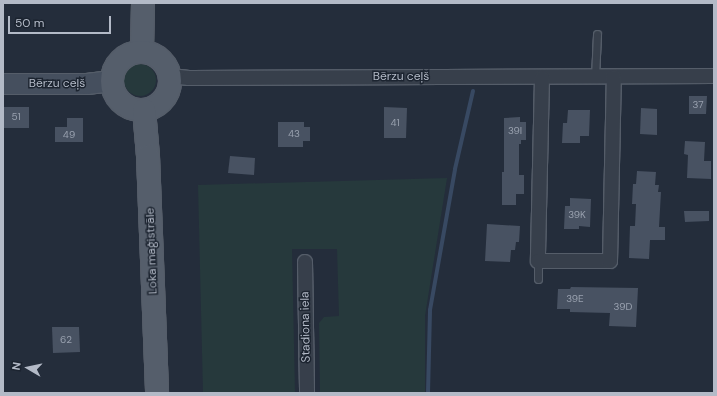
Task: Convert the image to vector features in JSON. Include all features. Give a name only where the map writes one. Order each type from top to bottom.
[{"type":"main road","points":[[142,51],[143,3]]},
{"type":"main road","points":[[142,51],[151,53],[160,58],[180,77],[170,85],[167,94],[161,102],[144,110],[134,109],[125,105],[118,99],[113,90],[113,71],[117,63],[124,56],[142,51]]},
{"type":"main road","name":"Loka maģistrāle","points":[[144,110],[148,156],[157,393]]},
{"type":"street","name":"Bērzu ceļš","points":[[180,77],[542,78],[713,74]]},
{"type":"street","points":[[542,78],[538,261],[610,261],[614,77]]},
{"type":"street","name":"Bērzu ceļš","points":[[3,84],[87,84],[112,81]]},
{"type":"street","name":"Stadiona iela","points":[[305,262],[308,393]]},
{"type":"lane","points":[[595,77],[598,34]]},
{"type":"lane","points":[[538,261],[538,279]]},
{"type":"shaded area","points":[[137,64],[143,64],[153,71],[156,80],[155,86],[149,93],[143,96],[137,96],[127,89],[124,83],[124,77],[131,67]]},
{"type":"shaded area","points":[[447,178],[425,316],[425,393],[320,393],[319,323],[324,317],[339,316],[337,249],[292,249],[295,393],[203,393],[198,185]]},
{"type":"building","points":[[689,96],[707,96],[706,114],[689,114]]},
{"type":"building","points":[[3,107],[29,107],[29,128],[3,128]]},
{"type":"building","points":[[384,107],[407,108],[406,138],[384,138]]},
{"type":"building","points":[[641,108],[657,109],[657,135],[640,134]]},
{"type":"building","points":[[568,110],[590,110],[589,136],[580,136],[580,143],[562,143],[563,123],[567,123]]},
{"type":"building","points":[[520,117],[520,122],[526,122],[526,140],[521,140],[521,144],[519,144],[519,175],[524,175],[524,194],[516,194],[516,205],[502,205],[502,172],[504,172],[504,118]]},
{"type":"building","points":[[67,118],[83,118],[83,142],[55,142],[55,127],[67,127]]},
{"type":"building","points":[[278,122],[304,122],[304,127],[310,127],[310,141],[303,141],[303,147],[278,147]]},
{"type":"building","points":[[685,141],[705,142],[704,161],[711,161],[711,179],[687,178],[688,155],[684,154]]},
{"type":"building","points":[[230,156],[255,158],[254,175],[228,173]]},
{"type":"building","points":[[637,171],[656,172],[655,185],[659,185],[658,192],[661,192],[659,227],[665,227],[665,240],[650,240],[649,259],[629,258],[630,226],[635,226],[636,204],[632,204],[633,184],[636,184]]},
{"type":"building","points":[[570,198],[591,199],[590,227],[579,226],[579,229],[564,229],[565,206],[570,206]]},
{"type":"building","points":[[684,211],[709,211],[709,221],[685,222]]},
{"type":"building","points":[[487,224],[520,226],[519,242],[516,242],[515,250],[511,250],[510,262],[485,261]]},
{"type":"building","points":[[571,287],[638,288],[636,327],[609,326],[610,313],[570,312],[570,309],[557,309],[558,289],[570,289]]},
{"type":"building","points":[[52,327],[79,327],[80,352],[53,353]]},
{"type":"waterway","points":[[428,393],[430,310],[455,169],[473,91]]}]
